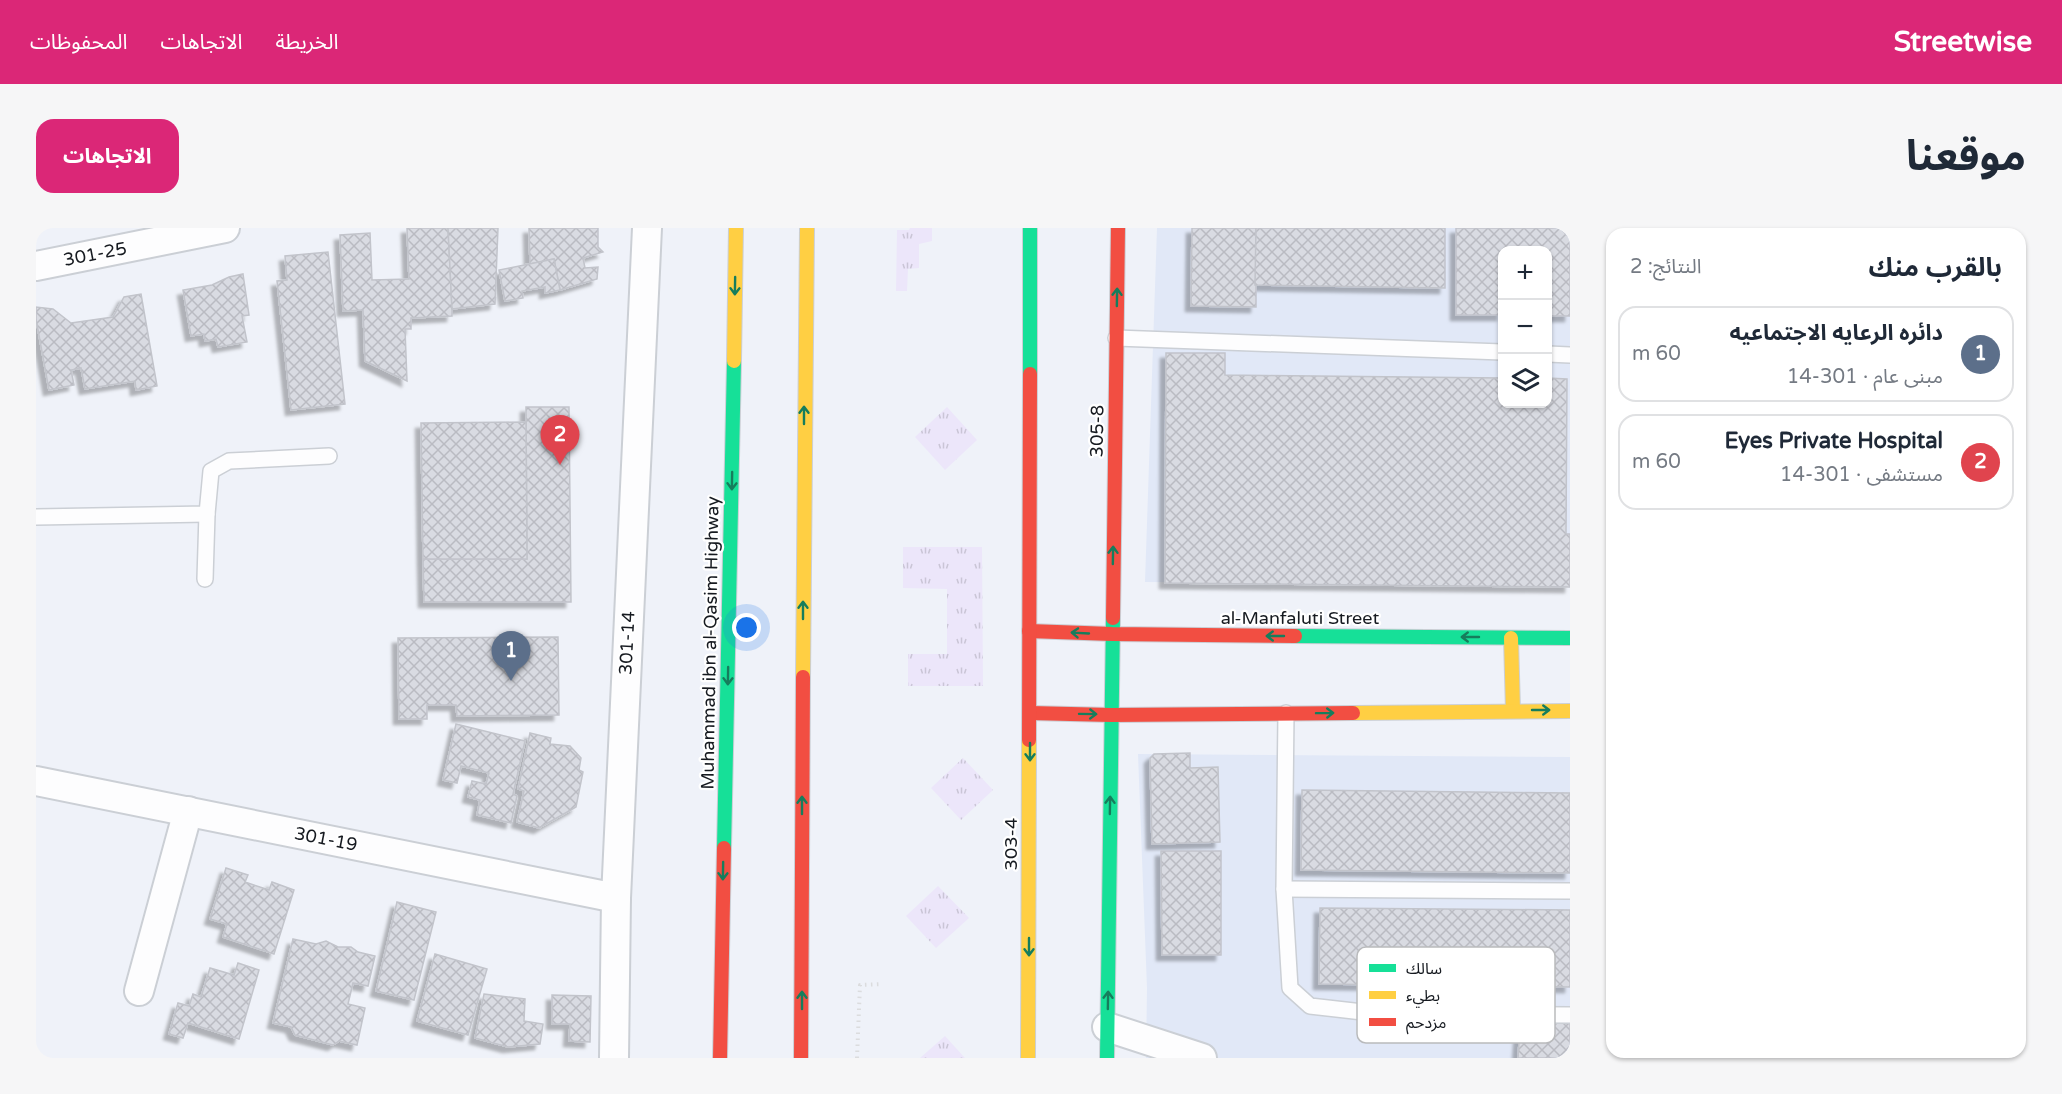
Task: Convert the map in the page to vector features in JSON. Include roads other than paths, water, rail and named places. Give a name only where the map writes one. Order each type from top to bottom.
[{"type":"main road","name":"Muhammad ibn al-Qasim Highway","points":[[720,1058],[736,228]]},
{"type":"main road","points":[[801,1058],[807,228]]},
{"type":"main road","points":[[1029,631],[1030,228]]},
{"type":"main road","name":"305-8","points":[[1112,634],[1118,228]]},
{"type":"main road","name":"al-Manfaluti Street","points":[[1029,631],[1112,634],[1570,638]]},
{"type":"main road","name":"303-4","points":[[1028,1058],[1029,631]]},
{"type":"main road","points":[[1107,1058],[1112,634]]},
{"type":"main road","points":[[1511,638],[1513,711]]},
{"type":"main road","points":[[1030,713],[1111,715],[1570,711]]},
{"type":"street","name":"301-25","points":[[36,266],[225,228]]},
{"type":"street","name":"301-14","points":[[614,1058],[616,898],[647,228]]},
{"type":"street","name":"301-19","points":[[36,781],[616,898]]},
{"type":"street","points":[[139,991],[188,811]]},
{"type":"street","points":[[1107,1028],[1202,1058]]},
{"type":"lane","points":[[1116,338],[1498,352]]},
{"type":"lane","points":[[1552,354],[1570,355]]},
{"type":"lane","points":[[205,579],[211,471],[229,461],[329,456]]},
{"type":"lane","points":[[36,516],[207,514]]},
{"type":"lane","points":[[1286,713],[1284,889],[1290,988],[1310,1006],[1357,1011]]},
{"type":"lane","points":[[1284,889],[1570,891]]},
{"type":"lane","points":[[1555,1015],[1570,1015]]},
{"type":"place","name":"Eyes Private Hospital","points":[[560,465]]},
{"type":"place","name":"دائره الرعايه الاجتماعيه","points":[[511,681]]}]
